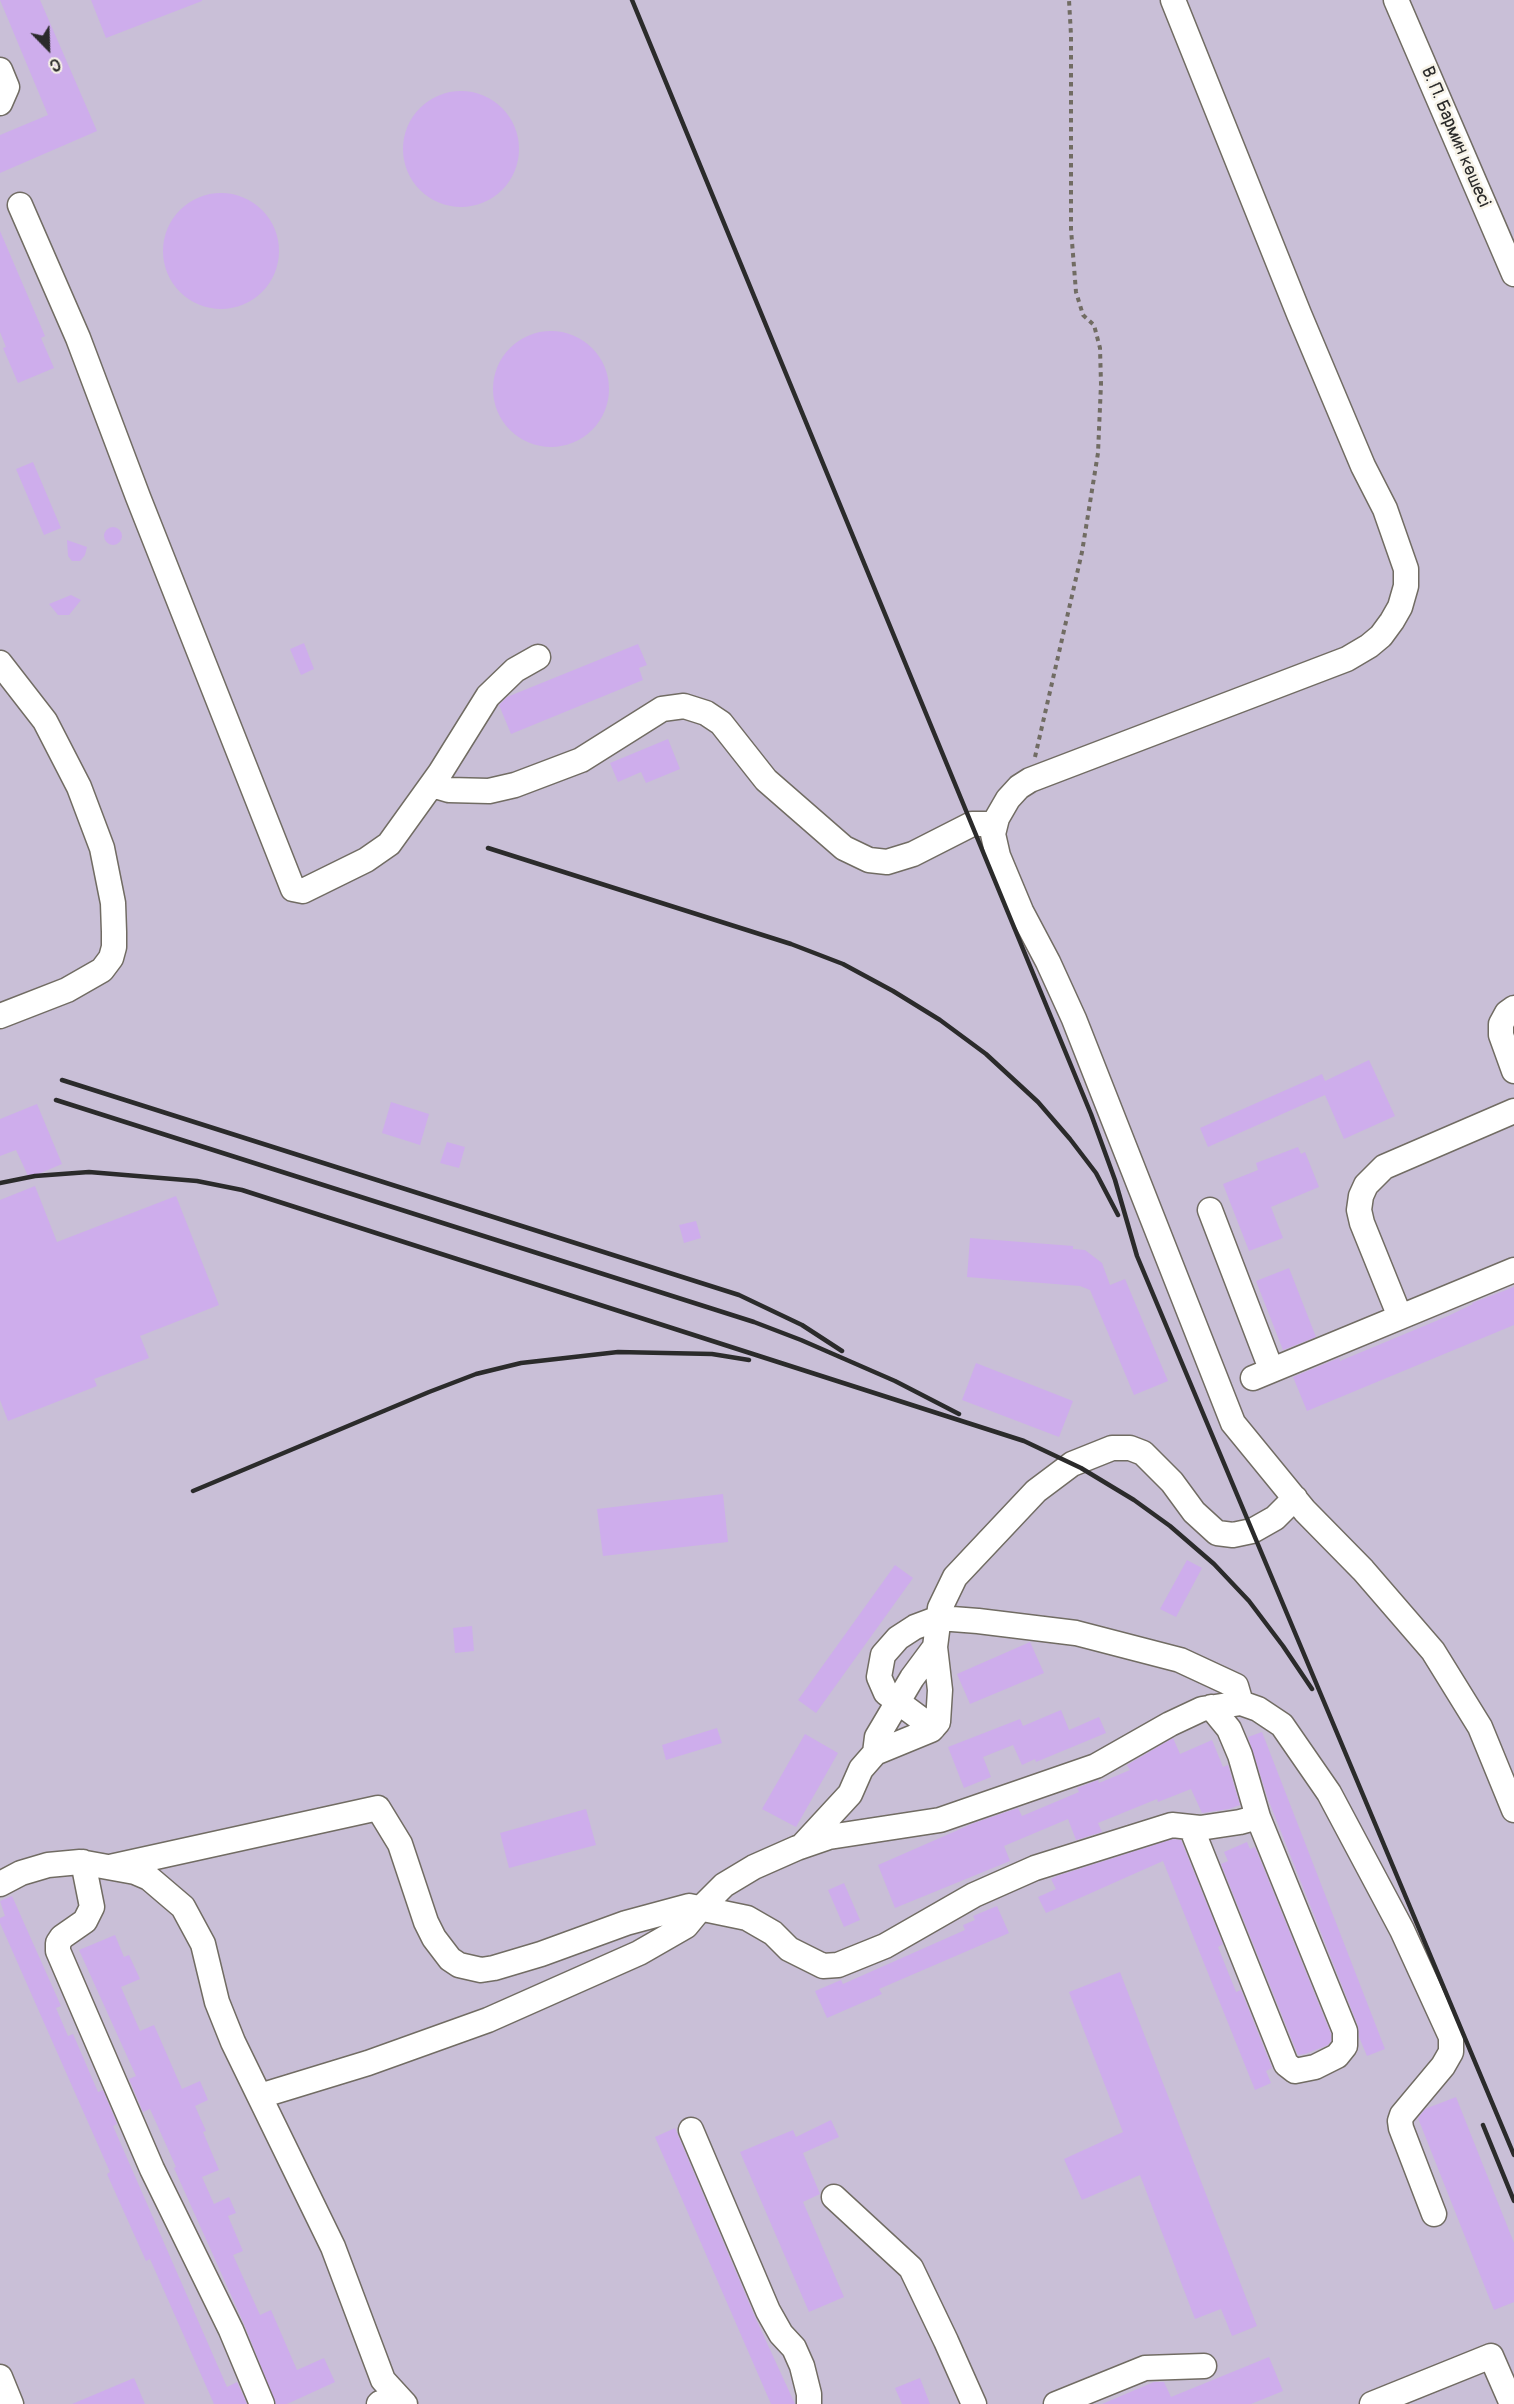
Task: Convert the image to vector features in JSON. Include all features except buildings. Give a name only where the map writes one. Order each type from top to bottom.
[{"type":"street","points":[[1173,0],[1304,325],[1363,466],[1385,509],[1406,569],[1406,586],[1400,607],[1380,636],[1347,659],[1030,780],[1019,787],[1008,799],[995,824],[993,834],[998,856],[1020,910],[1048,962],[1074,1019],[1233,1423],[1295,1498],[1363,1570],[1433,1651],[1480,1727],[1514,1809]]},
{"type":"street","name":"В. П. Бармин көшесі","points":[[1396,0],[1514,274]]},
{"type":"street","points":[[0,70],[7,87],[0,103]]},
{"type":"street","points":[[20,205],[78,338],[138,497],[293,889],[303,891],[366,860],[389,844],[432,785],[488,696],[515,670],[538,657]]},
{"type":"street","points":[[0,663],[45,721],[79,788],[102,848],[113,903],[114,940],[111,958],[102,970],[92,977],[67,990],[0,1016]]},
{"type":"street","points":[[432,785],[449,790],[489,791],[514,785],[581,760],[662,709],[684,706],[706,713],[721,723],[766,780],[844,848],[869,860],[887,862],[913,854],[972,824],[995,824]]},
{"type":"street","points":[[1514,1008],[1507,1013],[1502,1024],[1502,1035],[1514,1071]]},
{"type":"street","points":[[1400,1317],[1362,1223],[1359,1210],[1361,1196],[1366,1185],[1374,1174],[1384,1167],[1514,1111]]},
{"type":"street","points":[[1210,1210],[1262,1373],[1514,1270]]},
{"type":"street","points":[[802,1846],[850,1794],[861,1769],[875,1753],[933,1728],[938,1722],[940,1690],[935,1647],[940,1608],[955,1577],[1036,1491],[1072,1464],[1112,1448],[1130,1448],[1143,1453],[1172,1482],[1194,1512],[1217,1533],[1233,1535],[1252,1531],[1275,1518],[1295,1498]]},
{"type":"street","points":[[933,1728],[886,1693],[879,1677],[883,1655],[898,1638],[915,1627],[939,1618],[1076,1633],[1180,1660],[1236,1686],[1241,1703]]},
{"type":"street","points":[[875,1753],[877,1737],[912,1678],[935,1647]]},
{"type":"street","points":[[260,2096],[368,2063],[488,2020],[671,1937],[686,1926],[724,1886],[753,1867],[802,1846],[829,1837],[940,1820],[1096,1766],[1202,1708],[1241,1703],[1258,1709],[1282,1725],[1329,1793],[1402,1930],[1451,2037],[1451,2052],[1443,2066],[1402,2115],[1400,2121],[1434,2214]]},
{"type":"street","points":[[1191,1827],[1286,2064],[1295,2071],[1315,2067],[1337,2056],[1345,2046],[1345,2031],[1258,1817],[1240,1755],[1229,1729],[1211,1707]]},
{"type":"street","points":[[110,1867],[378,1808],[400,1844],[426,1922],[434,1938],[450,1959],[469,1969],[482,1970],[503,1965],[661,1912],[689,1905],[747,1918],[773,1933],[789,1949],[823,1966],[838,1965],[885,1946],[974,1895],[1035,1868],[1172,1825],[1191,1827],[1222,1825],[1258,1817]]},
{"type":"street","points":[[83,1862],[92,1906],[85,1921],[62,1937],[58,1943],[58,1951],[152,2169],[231,2330],[262,2404]]},
{"type":"street","points":[[0,1884],[21,1873],[48,1865],[83,1862],[135,1872],[149,1878],[183,1907],[204,1944],[217,2002],[233,2042],[333,2247],[380,2398],[405,2404]]},
{"type":"street","points":[[691,2130],[768,2312],[794,2348],[802,2366],[809,2394],[809,2404]]},
{"type":"street","points":[[834,2197],[911,2268],[974,2404]]},
{"type":"street","points":[[1372,2404],[1491,2356],[1512,2404]]},
{"type":"street","points":[[1056,2404],[1145,2368],[1204,2366]]},
{"type":"street","points":[[0,2377],[11,2404]]},
{"type":"path","points":[[1030,780],[1082,552],[1098,453],[1100,348],[1094,325],[1083,315],[1076,292],[1071,229],[1069,0]]},
{"type":"shaded area","points":[[0,0],[1514,0],[1514,2404],[0,2404]]},
{"type":"railway","points":[[632,0],[1091,1114],[1115,1180],[1137,1256],[1514,2155]]},
{"type":"railway","points":[[488,848],[791,944],[843,964],[893,991],[940,1020],[986,1054],[1038,1102],[1096,1173],[1118,1215]]},
{"type":"railway","points":[[62,1080],[739,1295],[802,1325],[842,1351]]},
{"type":"railway","points":[[56,1100],[754,1322],[895,1381],[959,1414]]},
{"type":"railway","points":[[0,1183],[35,1176],[89,1172],[197,1181],[242,1190],[1024,1441],[1081,1468],[1134,1500],[1170,1526],[1214,1564],[1249,1601],[1312,1689]]},
{"type":"railway","points":[[193,1491],[429,1392],[476,1374],[521,1363],[618,1352],[712,1354],[749,1360]]},
{"type":"railway","points":[[1483,2125],[1514,2201]]}]
